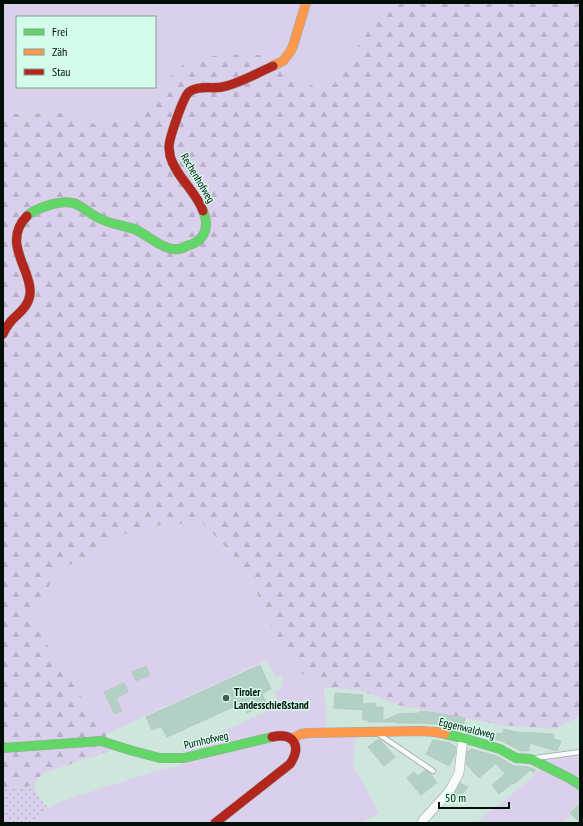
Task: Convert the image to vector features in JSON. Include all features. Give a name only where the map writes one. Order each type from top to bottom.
[{"type":"street","name":"Rechenhofweg","points":[[3,334],[8,325],[28,303],[31,297],[30,284],[18,250],[16,234],[21,222],[26,216],[36,210],[71,202],[103,220],[137,230],[173,249],[180,249],[192,245],[203,236],[207,226],[205,214],[196,196],[173,163],[169,152],[169,146],[175,126],[186,96],[189,92],[197,88],[222,87],[233,84],[283,61],[293,46],[306,3]]},
{"type":"street","name":"Eggenwaldweg","points":[[292,739],[301,734],[308,733],[436,732],[500,749],[516,758],[532,759],[571,778],[580,785]]},
{"type":"street","name":"Purnhofweg","points":[[3,748],[101,741],[160,758],[184,758],[278,736],[286,736],[292,739]]},
{"type":"street","points":[[422,823],[448,792],[459,773],[463,738]]},
{"type":"street","points":[[215,823],[290,764],[295,758],[297,751],[295,742],[292,739]]},
{"type":"lane","points":[[376,732],[433,772]]},
{"type":"lane","points":[[532,759],[580,752]]},
{"type":"green space","points":[[3,3],[386,3],[334,84],[316,88],[260,55],[167,80],[140,115],[98,126],[73,113],[3,114]]},
{"type":"green space","points":[[386,3],[580,3],[580,716],[555,729],[501,725],[398,705],[363,691],[324,687],[303,675],[283,652],[246,569],[202,522],[138,527],[59,571],[32,611],[48,646],[106,734],[106,745],[113,750],[43,773],[37,779],[34,786],[3,789],[3,114],[73,113],[98,126],[140,115],[167,80],[186,62],[223,54],[260,55],[316,88],[334,84]]},
{"type":"green space","points":[[202,522],[246,569],[283,652],[303,675],[324,687],[327,737],[356,736],[353,765],[379,813],[361,823],[36,823],[48,808],[65,800],[152,772],[182,765],[182,749],[280,706],[274,692],[280,690],[283,678],[282,675],[275,677],[267,660],[271,658],[106,734],[48,646],[32,611],[59,571],[138,527]]},
{"type":"green space","points":[[572,755],[580,756],[580,781],[543,760]]},
{"type":"green space","points":[[541,767],[580,788],[580,801],[568,813],[570,816],[563,823],[476,823],[527,782]]},
{"type":"green space","points":[[34,786],[39,798],[48,808],[36,823],[3,823],[3,789]]},
{"type":"building","name":"Tiroler Landesschießstand","points":[[260,665],[271,689],[262,694],[267,704],[247,713],[242,703],[167,737],[161,726],[152,730],[146,717]]},
{"type":"building","points":[[146,666],[150,675],[136,681],[132,672]]},
{"type":"building","points":[[124,683],[128,692],[116,698],[122,711],[115,714],[104,692]]},
{"type":"building","points":[[335,693],[363,695],[362,704],[375,703],[375,707],[383,707],[383,721],[398,714],[420,713],[420,711],[465,718],[463,726],[476,730],[475,733],[437,724],[368,722],[368,720],[363,720],[363,710],[334,708]]},
{"type":"building","points":[[504,729],[515,732],[554,734],[553,739],[561,741],[557,751],[530,743],[528,751],[523,751],[502,741],[485,736],[503,733]]},
{"type":"building","points":[[377,740],[380,740],[395,757],[384,766],[368,747]]},
{"type":"building","points":[[433,740],[450,743],[456,747],[455,755],[449,766],[426,754]]},
{"type":"building","points":[[471,749],[497,756],[514,766],[529,767],[536,770],[533,773],[530,770],[514,784],[513,783],[499,794],[492,785],[505,774],[496,763],[479,778],[466,764],[467,752]]},
{"type":"building","points":[[425,770],[429,772],[437,783],[421,795],[407,778],[414,772],[418,776]]},
{"type":"building","points":[[460,783],[468,787],[458,799],[454,795]]},
{"type":"building","points":[[580,803],[580,823],[570,813]]},
{"type":"traffic: fast","points":[[27,216],[48,205],[68,202],[73,203],[79,205],[103,220],[134,229],[161,245],[172,249],[178,249],[195,243],[203,236],[206,229],[203,211]]},
{"type":"traffic: fast","points":[[445,734],[500,749],[516,758],[531,759],[580,785]]},
{"type":"traffic: fast","points":[[3,748],[101,741],[160,758],[184,758],[272,737]]},
{"type":"traffic: slow","points":[[273,66],[283,61],[290,52],[306,3]]},
{"type":"traffic: slow","points":[[292,739],[301,734],[308,733],[420,731],[445,734]]},
{"type":"traffic: jam","points":[[203,211],[196,197],[177,171],[170,156],[169,147],[171,136],[186,95],[189,92],[200,88],[218,88],[228,86],[273,66]]},
{"type":"traffic: jam","points":[[3,334],[11,321],[26,306],[29,298],[29,283],[20,258],[17,244],[18,230],[21,223],[27,216]]},
{"type":"traffic: jam","points":[[215,823],[290,764],[294,757],[294,742],[286,737],[272,737]]},
{"type":"place","name":"Tiroler Landesschießstand","points":[[226,698]]}]
